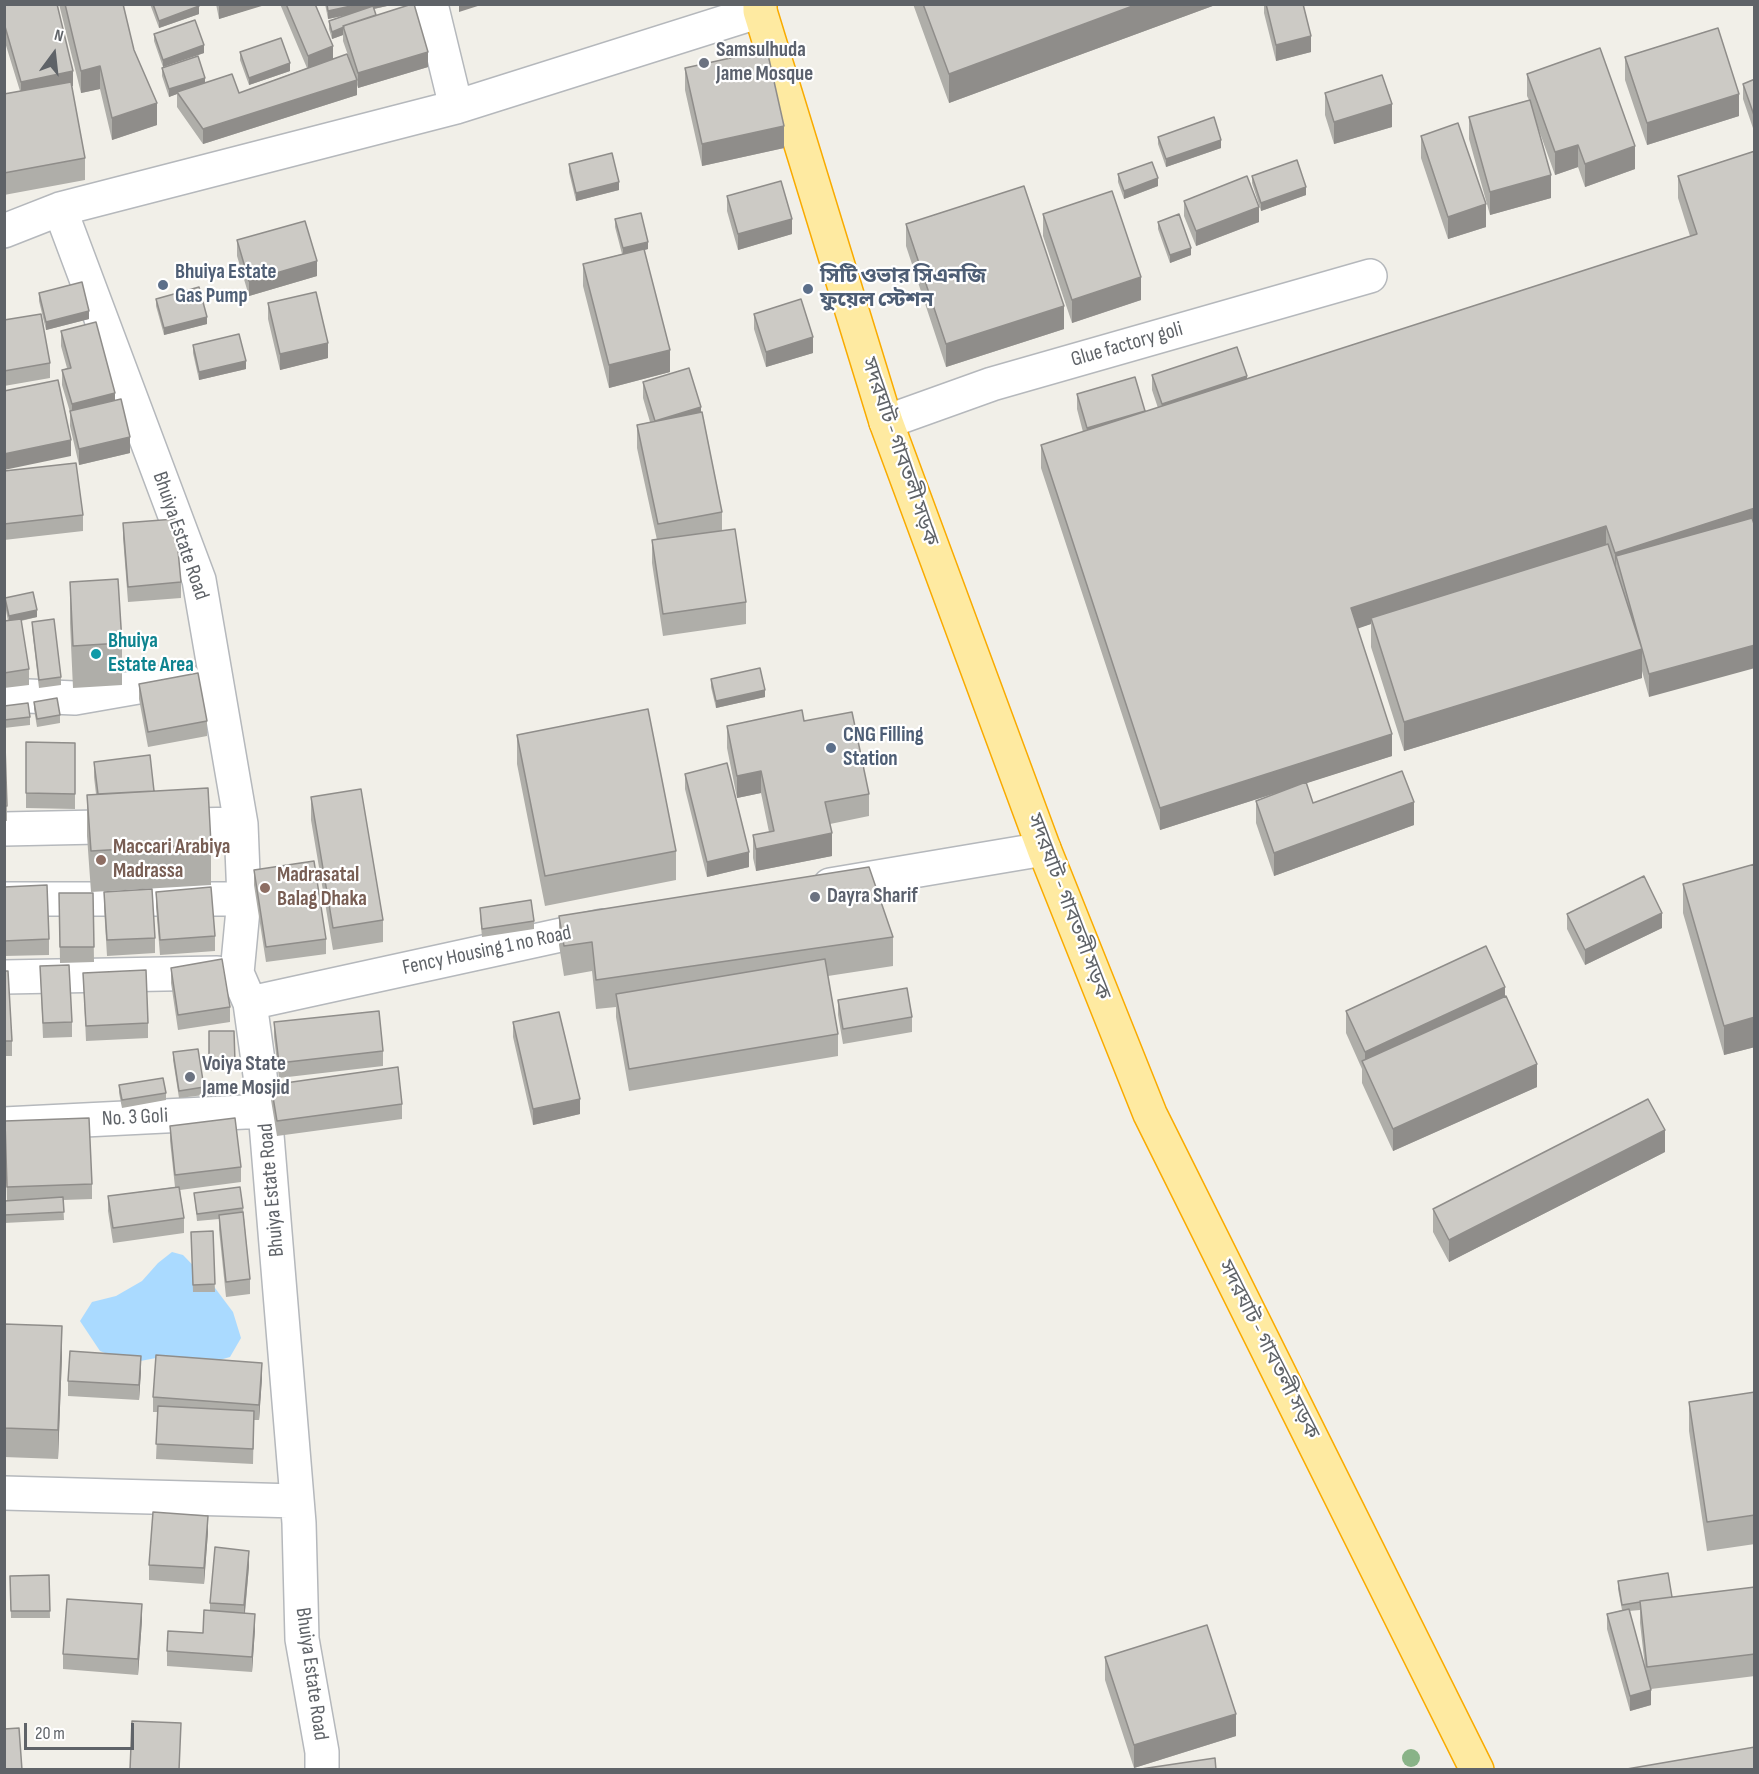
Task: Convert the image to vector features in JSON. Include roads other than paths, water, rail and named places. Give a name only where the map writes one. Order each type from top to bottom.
[{"type":"highway","name":"সদরঘাট - গাবতলী সড়ক","points":[[760,8],[886,422],[1044,849],[1150,1114],[1477,1770]]},
{"type":"street","points":[[431,4],[456,107]]},
{"type":"street","points":[[4,231],[60,209],[456,107],[760,8]]},
{"type":"street","name":"Bhuiya Estate Road","points":[[60,209],[200,580],[241,824],[244,899],[237,973],[250,1003],[266,1111],[299,1523],[302,1639],[322,1752],[322,1770]]},
{"type":"street","name":"Glue factory goli","points":[[886,422],[992,384],[1370,276]]},
{"type":"street","points":[[4,695],[75,698],[215,672]]},
{"type":"street","points":[[4,829],[241,824]]},
{"type":"street","points":[[796,891],[1044,849]]},
{"type":"street","points":[[4,899],[244,899]]},
{"type":"street","name":"Fency Housing 1 no Road","points":[[250,1003],[633,920]]},
{"type":"street","points":[[4,977],[237,973]]},
{"type":"street","name":"No. 3 Goli","points":[[4,1124],[266,1111]]},
{"type":"street","points":[[4,1493],[297,1501]]},
{"type":"water","points":[[172,1252],[183,1255],[215,1288],[233,1312],[241,1338],[230,1357],[209,1363],[156,1358],[130,1363],[100,1351],[80,1321],[92,1302],[116,1296],[142,1281],[158,1263]]},
{"type":"place","name":"Samsulhuda Jame Mosque","points":[[704,63]]},
{"type":"place","name":"Bhuiya Estate Gas Pump","points":[[163,285]]},
{"type":"place","name":"সিটি ওভার সিএনজি ফুয়েল স্টেশন","points":[[808,289]]},
{"type":"place","name":"Bhuiya Estate Area","points":[[96,654]]},
{"type":"place","name":"CNG Filling Station","points":[[831,748]]},
{"type":"place","name":"Maccari Arabiya Madrassa","points":[[101,860]]},
{"type":"place","name":"Madrasatal Balag Dhaka","points":[[265,888]]},
{"type":"place","name":"Dayra Sharif","points":[[815,897]]},
{"type":"place","name":"Voiya State Jame Mosjid","points":[[190,1077]]}]
